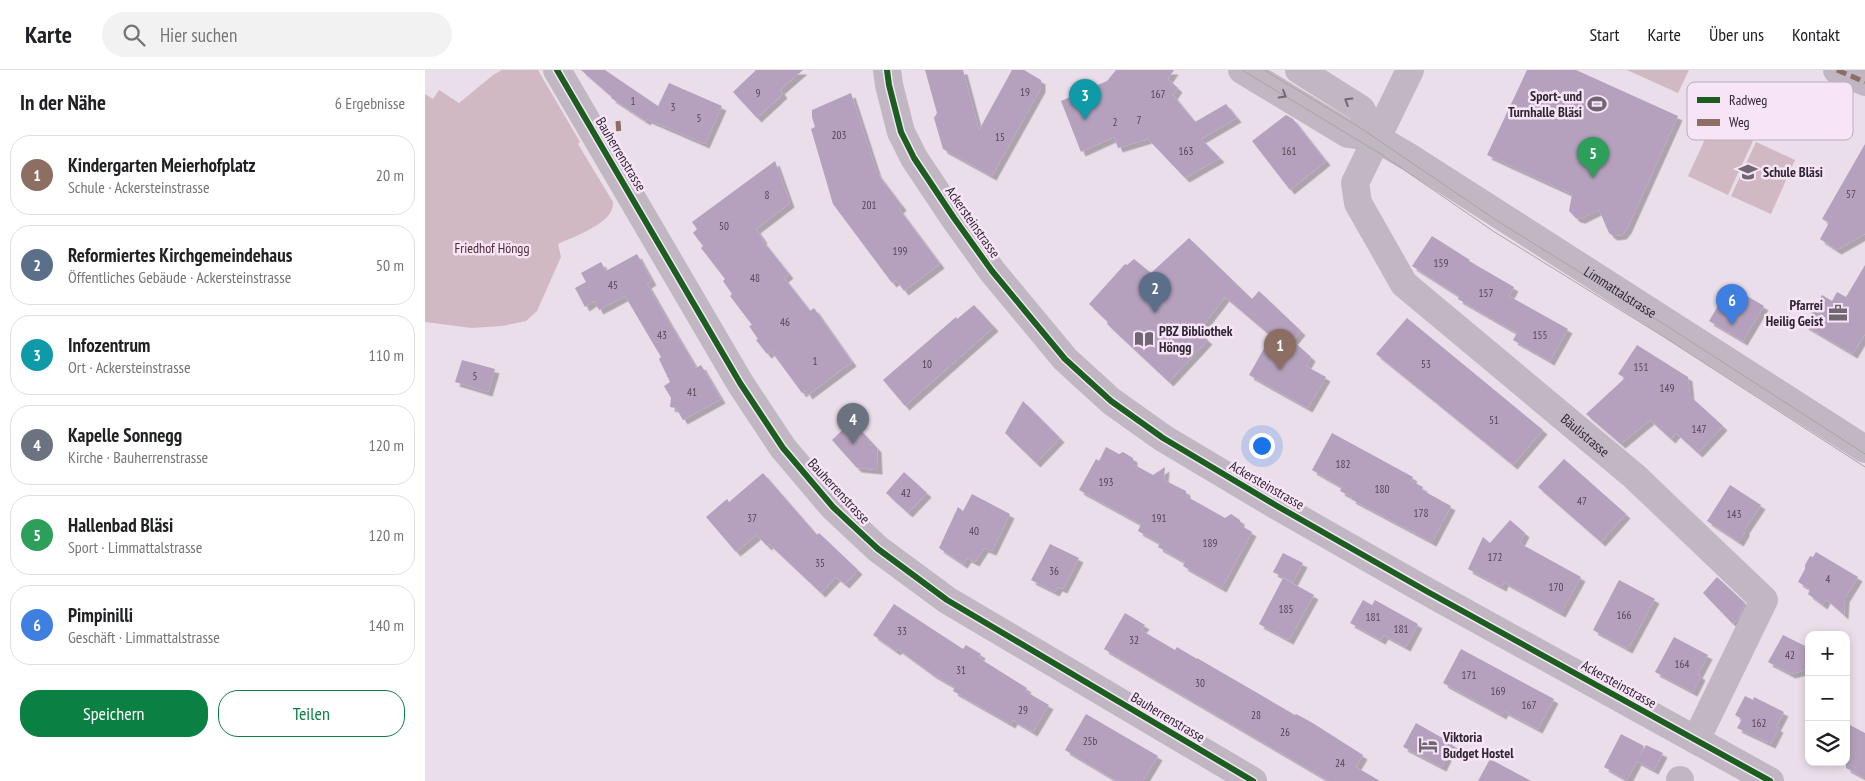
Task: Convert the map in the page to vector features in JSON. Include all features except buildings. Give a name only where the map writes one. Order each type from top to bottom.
[{"type":"street","name":"Bauherrenstrasse","points":[[557,70],[740,383],[783,448],[833,507],[878,549],[947,600],[1253,781]]},
{"type":"street","name":"Ackersteinstrasse","points":[[887,70],[901,132],[914,158],[954,218],[992,271],[1065,358],[1111,401],[1163,438],[1277,506],[1770,781]]},
{"type":"street","name":"Limmattalstrasse","points":[[1242,70],[1348,134],[1376,138],[1456,186],[1865,449]]},
{"type":"street","points":[[1299,70],[1361,109],[1376,138]]},
{"type":"street","points":[[1376,138],[1410,70]]},
{"type":"street","points":[[1837,70],[1865,82]]},
{"type":"street","name":"Bäulistrasse","points":[[1376,138],[1355,183],[1358,204],[1404,284],[1635,476],[1764,600],[1696,740]]},
{"type":"green space","name":"Friedhof Höngg","points":[[502,70],[538,70],[580,142],[578,144],[613,202],[612,210],[608,216],[593,228],[558,244],[561,257],[537,311],[526,321],[502,326],[472,328],[425,322],[425,94],[433,99],[439,90],[459,103],[493,75]]},
{"type":"green space","points":[[1627,70],[1689,70],[1678,93]]},
{"type":"green space","points":[[1705,140],[1753,141],[1728,195],[1688,176]]},
{"type":"green space","points":[[1756,142],[1795,160],[1771,214],[1731,196]]},
{"type":"tram line","points":[[1242,70],[1384,156],[1493,231],[1664,337],[1865,467]]},
{"type":"tram line","points":[[1264,70],[1359,127],[1499,222],[1670,328],[1865,454]]},
{"type":"marked path","points":[[1837,70],[1865,82]]},
{"type":"marked path","points":[[618,121],[619,135]]},
{"type":"cycle path","points":[[557,70],[740,383],[783,448],[833,507],[878,549],[947,600],[1253,781]]},
{"type":"cycle path","points":[[887,70],[901,132],[914,158],[954,218],[992,271],[1065,359],[1111,401],[1163,438],[1277,506],[1428,592],[1770,781]]},
{"type":"place","name":"Sport- und Turnhalle Bläsi","points":[[1597,104]]},
{"type":"place","name":"Infozentrum","points":[[1085,120]]},
{"type":"place","name":"Schule Bläsi","points":[[1748,172]]},
{"type":"place","name":"Hallenbad Bläsi","points":[[1593,178]]},
{"type":"place","name":"Reformiertes Kirchgemeindehaus","points":[[1155,313]]},
{"type":"place","name":"Pfarrei Heilig Geist","points":[[1838,313]]},
{"type":"place","name":"Pimpinilli","points":[[1732,325]]},
{"type":"place","name":"PBZ Bibliothek Höngg","points":[[1144,339]]},
{"type":"place","name":"Kindergarten Meierhofplatz","points":[[1280,370]]},
{"type":"place","name":"Kapelle Sonnegg","points":[[853,444]]},
{"type":"place","name":"Viktoria Budget Hostel","points":[[1428,745]]}]
